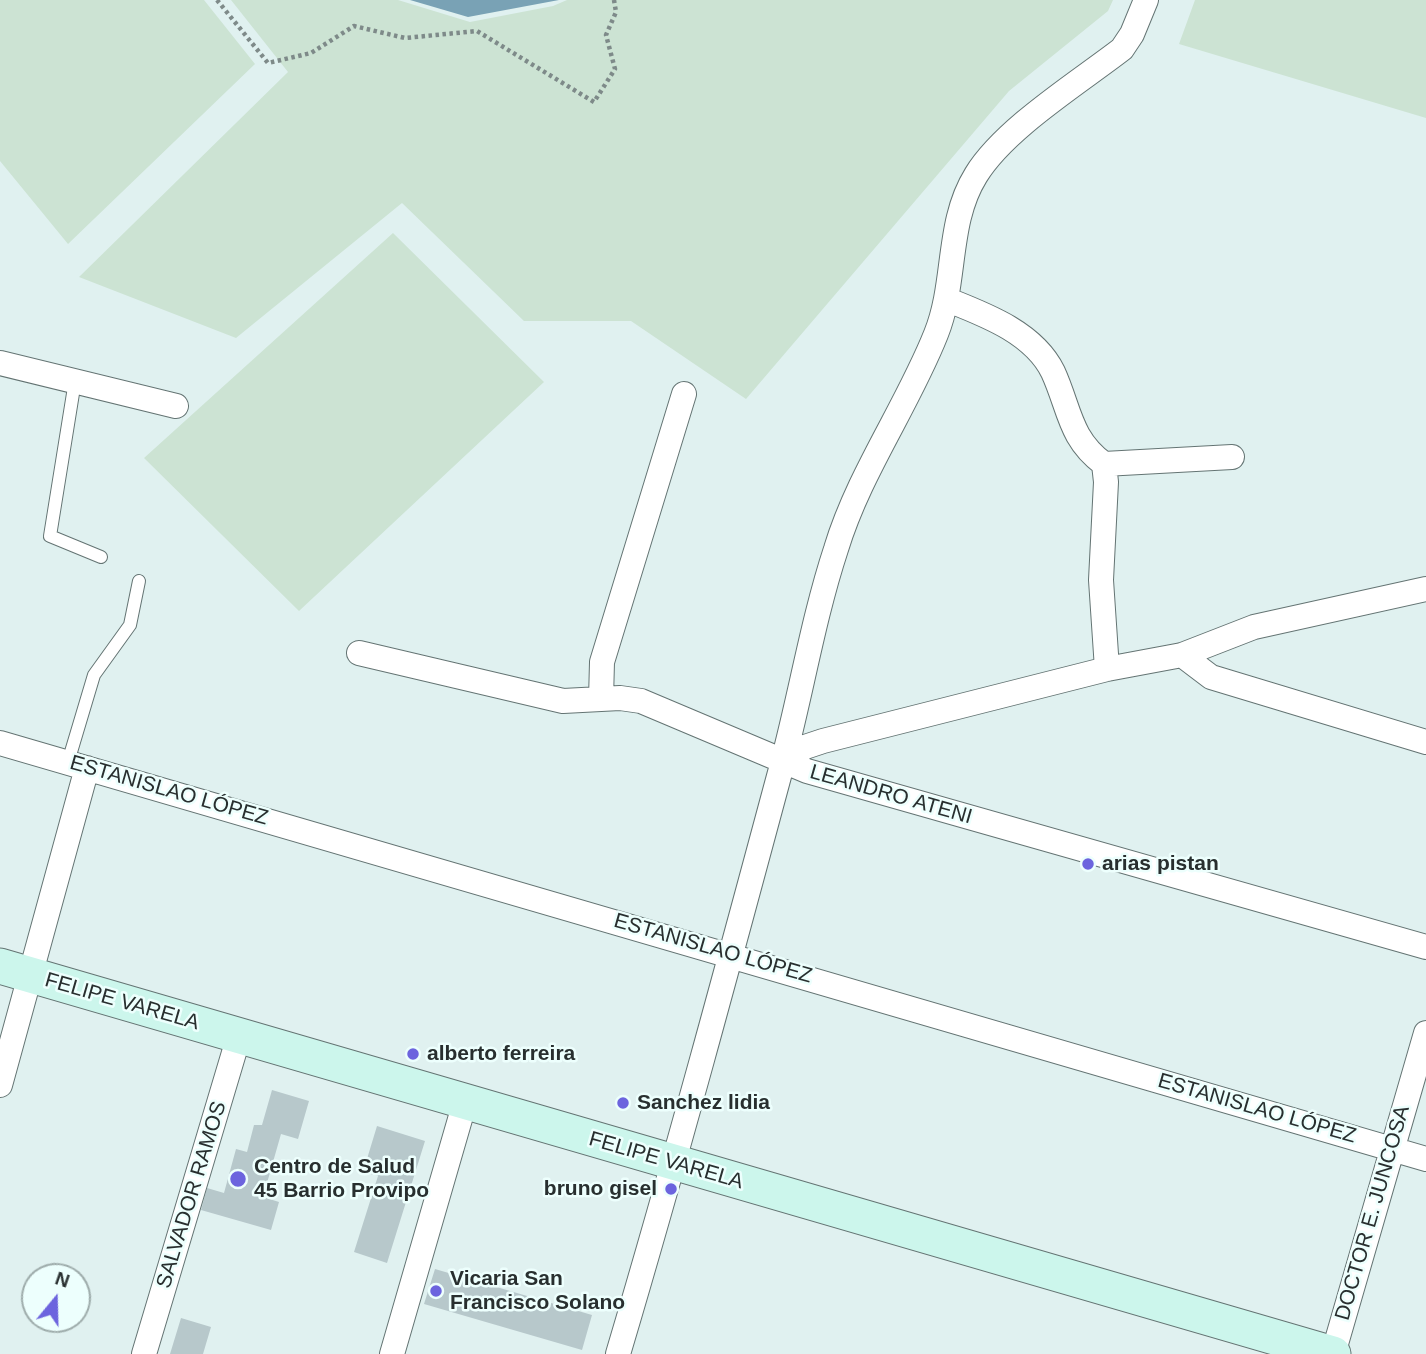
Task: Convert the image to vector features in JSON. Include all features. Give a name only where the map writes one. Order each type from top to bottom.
[{"type":"street","points":[[618,1354],[674,1163],[783,762],[835,549],[863,484],[936,336],[948,300],[955,231],[962,203],[975,176],[1013,134],[1122,49],[1132,34],[1146,0]]},
{"type":"street","points":[[948,300],[990,317],[1034,348],[1052,370],[1083,446],[1104,464],[1106,482],[1101,580],[1107,669]]},
{"type":"street","points":[[0,363],[176,406]]},
{"type":"street","points":[[601,699],[602,662],[684,394]]},
{"type":"street","points":[[1104,464],[1232,457]]},
{"type":"street","points":[[783,762],[805,747],[822,741],[1107,669],[1182,655],[1254,627],[1426,589]]},
{"type":"street","name":"LEANDRO ATENI","points":[[359,653],[563,701],[641,701],[807,771],[1426,947]]},
{"type":"street","points":[[1182,655],[1211,677],[1426,742]]},
{"type":"street","name":"ESTANISLAO LÓPEZ","points":[[0,743],[1426,1159]]},
{"type":"street","points":[[0,1084],[15,970],[78,765]]},
{"type":"street","name":"FELIPE VARELA","points":[[15,970],[1333,1354]]},
{"type":"street","name":"DOCTOR E. JUNCOSA","points":[[1333,1354],[1426,1033]]},
{"type":"street","name":"SALVADOR RAMOS","points":[[144,1354],[239,1036]]},
{"type":"street","points":[[392,1354],[465,1102]]},
{"type":"lane","points":[[75,381],[50,536],[101,557]]},
{"type":"lane","points":[[78,765],[94,675],[130,625],[139,581]]},
{"type":"path","points":[[217,0],[268,64],[311,52],[354,26],[405,38],[477,30],[594,102],[615,69],[607,35],[616,12],[614,0]]},
{"type":"green space","points":[[0,0],[204,0],[255,64],[68,244],[0,161]]},
{"type":"green space","points":[[231,0],[398,0],[470,22],[553,6],[567,0],[1113,0],[1108,11],[1009,91],[746,399],[631,321],[524,321],[402,203],[236,338],[79,277],[288,72]]},
{"type":"green space","points":[[1195,0],[1426,0],[1426,118],[1179,44]]},
{"type":"green space","points":[[393,233],[544,382],[299,611],[144,458]]},
{"type":"water","points":[[410,0],[559,0],[468,17]]},
{"type":"building","points":[[272,1090],[309,1101],[298,1139],[281,1134],[263,1197],[279,1202],[271,1230],[201,1210],[207,1188],[224,1193],[236,1149],[247,1152],[254,1125],[262,1125]]},
{"type":"building","points":[[377,1126],[425,1141],[387,1263],[354,1252],[378,1176],[363,1172]]},
{"type":"building","points":[[435,1269],[592,1315],[582,1350],[424,1304]]},
{"type":"building","points":[[181,1318],[211,1327],[203,1354],[170,1354]]},
{"type":"place","name":"arias pistan","points":[[1088,864]]},
{"type":"place","name":"alberto ferreira","points":[[413,1054]]},
{"type":"place","name":"Sanchez lidia","points":[[623,1103]]},
{"type":"place","name":"Centro de Salud 45 Barrio Provipo","points":[[238,1179]]},
{"type":"place","name":"bruno gisel","points":[[671,1189]]},
{"type":"place","name":"Vicaria San Francisco Solano","points":[[436,1291]]}]
